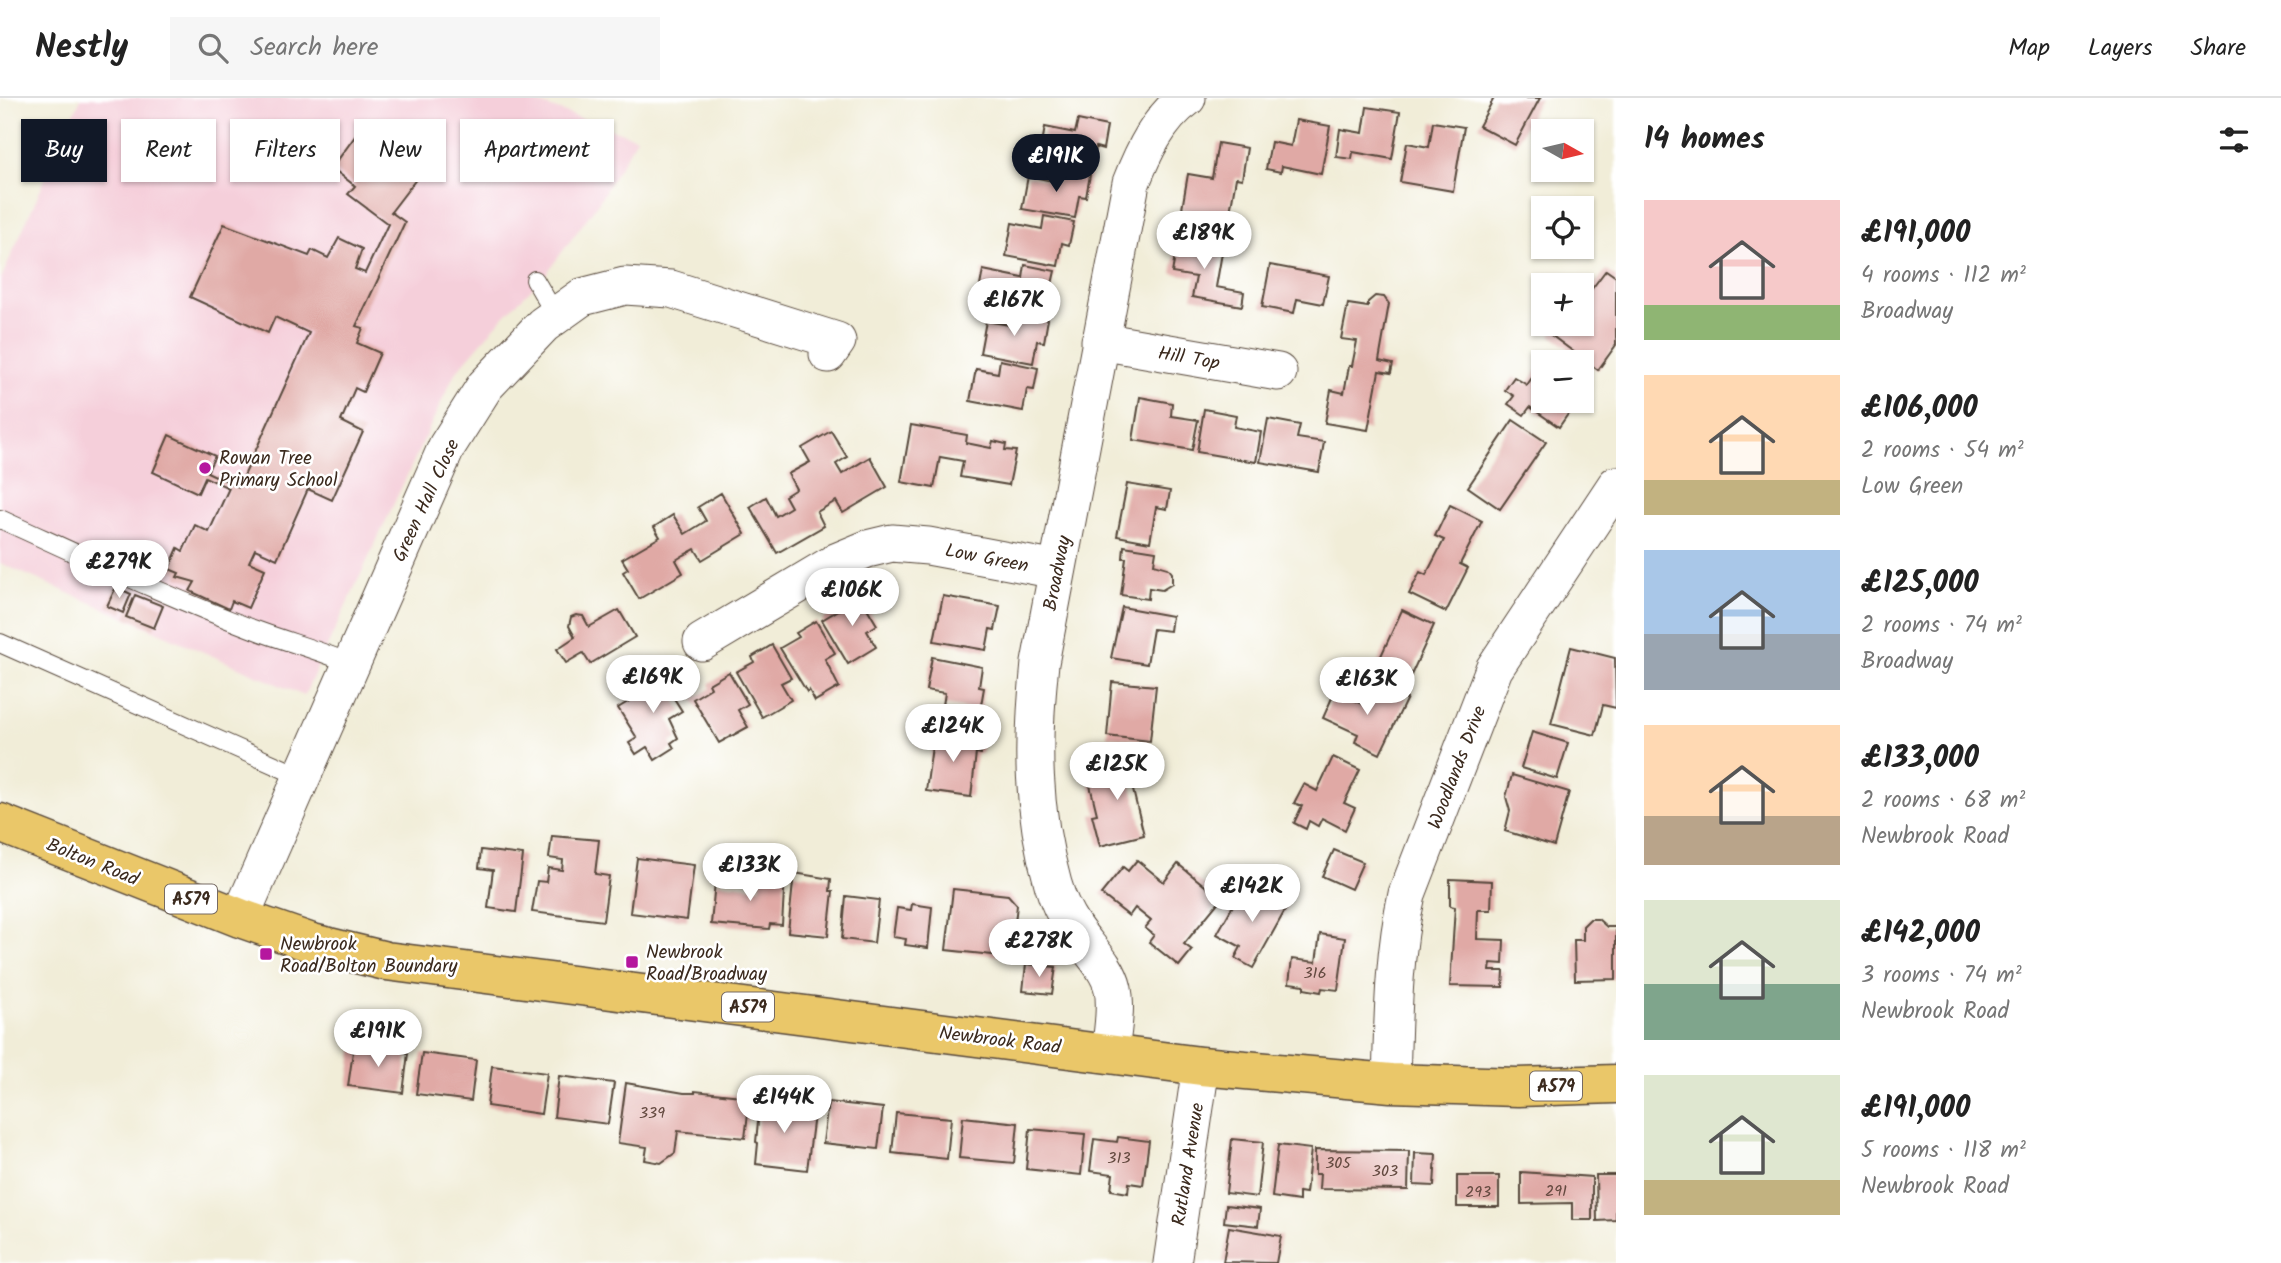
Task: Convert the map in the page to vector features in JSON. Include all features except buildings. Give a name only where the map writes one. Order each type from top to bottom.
[{"type":"highway","name":"Bolton Road","points":[[0,823],[240,918],[312,943],[386,961]]},
{"type":"highway","name":"Newbrook Road","points":[[386,961],[1201,1066],[1391,1083],[1518,1087],[1616,1084]]},
{"type":"street","name":"Broadway","points":[[1110,1053],[1115,1003],[1113,987],[1104,968],[1072,926],[1054,886],[1033,777],[1034,721],[1040,663],[1130,183],[1160,125],[1187,98]]},
{"type":"street","name":"Green Hall Close","points":[[240,918],[447,446],[485,386],[543,325],[582,297],[625,286],[671,289],[837,341],[828,354]]},
{"type":"street","name":"Hill Top","points":[[1100,341],[1278,372]]},
{"type":"street","name":"Woodlands Drive","points":[[1391,1083],[1395,964],[1407,894],[1494,669],[1616,485]]},
{"type":"street","name":"Low Green","points":[[715,624],[838,561],[867,549],[892,543],[928,546],[1057,570]]},
{"type":"street","name":"Rutland Avenue","points":[[1172,1263],[1201,1066]]},
{"type":"lane","points":[[535,280],[556,316]]},
{"type":"lane","points":[[0,519],[166,593],[261,632],[351,664]]},
{"type":"lane","points":[[0,643],[302,777]]},
{"type":"shaded area","name":"Rowan Tree Primary School","points":[[81,98],[523,98],[583,119],[460,119],[460,182],[610,182],[546,274],[504,316],[455,373],[304,696],[0,563],[0,281],[44,182],[107,182],[107,119],[72,119]]},
{"type":"shaded area","name":"Rowan Tree Primary School","points":[[614,130],[637,138],[614,176]]},
{"type":"place","name":"Rowan Tree Primary School","points":[[205,468]]},
{"type":"place","name":"Newbrook Road/Bolton Boundary","points":[[266,954]]},
{"type":"place","name":"Newbrook Road/Broadway","points":[[632,962]]}]
